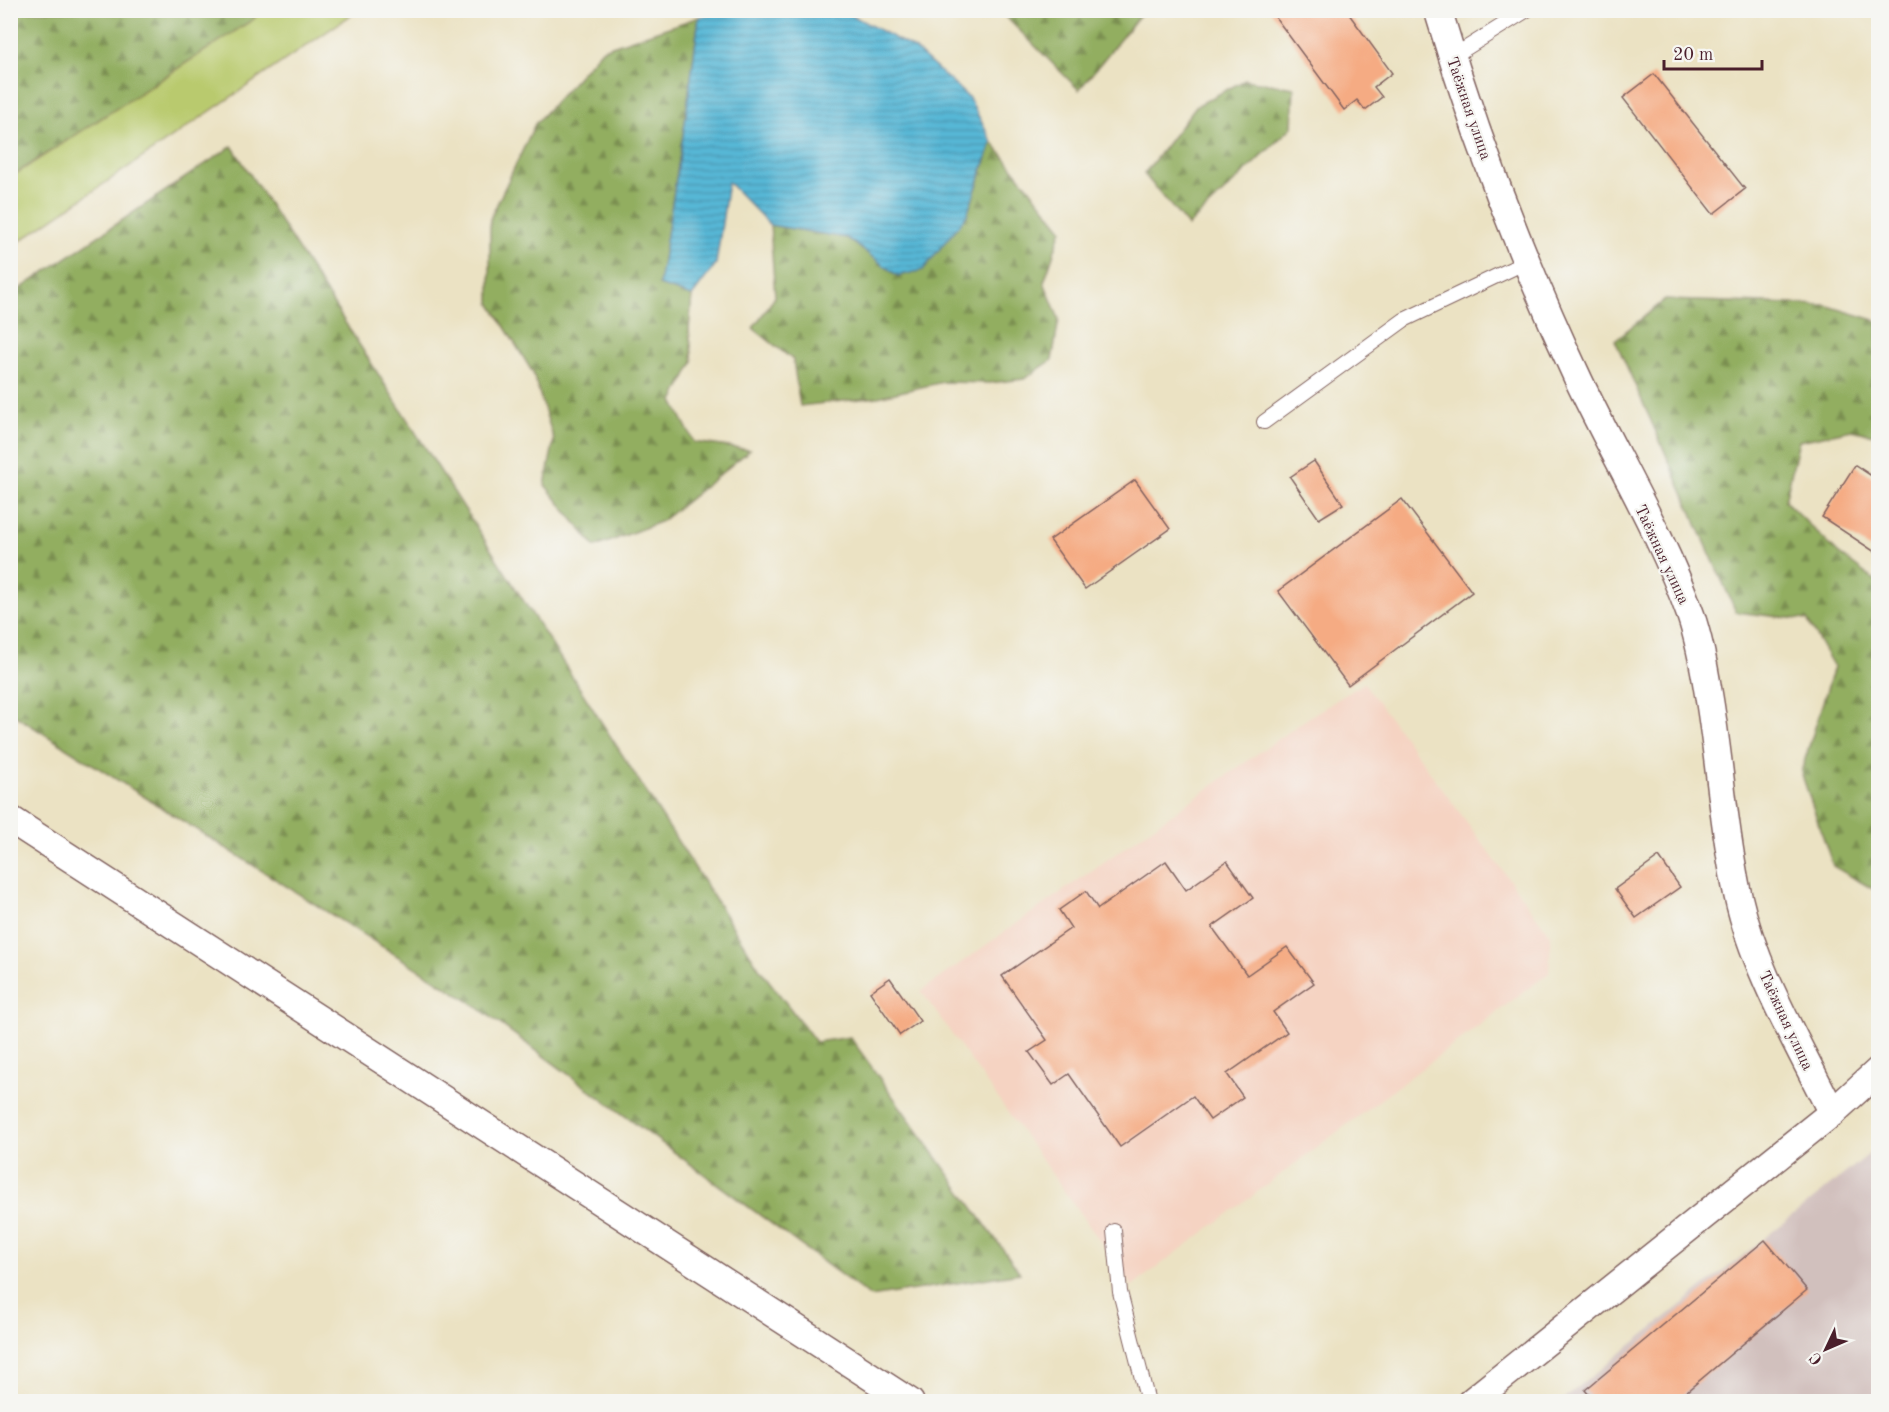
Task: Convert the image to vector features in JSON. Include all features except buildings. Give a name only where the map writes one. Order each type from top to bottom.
[{"type":"street","name":"Таёжная улица","points":[[1438,10],[1452,57],[1526,262],[1581,384],[1664,552],[1692,618],[1705,671],[1738,897],[1755,952],[1832,1113]]},
{"type":"street","points":[[10,819],[910,1401]]},
{"type":"street","points":[[1471,1401],[1832,1113],[1878,1071]]},
{"type":"lane","points":[[1452,57],[1527,10]]},
{"type":"lane","points":[[1264,422],[1404,320],[1526,262]]},
{"type":"lane","points":[[1114,1231],[1120,1292],[1148,1401]]},
{"type":"shaded area","points":[[1364,683],[1551,936],[1549,973],[1132,1286],[921,991],[1311,716]]},
{"type":"shaded area","points":[[1878,1147],[1878,1401],[1561,1401]]},
{"type":"green space","points":[[11,11],[259,11],[254,19],[11,177]]},
{"type":"green space","points":[[259,11],[357,11],[11,247],[11,177],[254,19]]},
{"type":"green space","points":[[1000,11],[1143,11],[1079,90]]},
{"type":"green space","points":[[699,17],[685,123],[659,285],[692,296],[689,330],[693,362],[673,401],[694,442],[750,450],[662,521],[595,547],[545,485],[554,440],[533,373],[490,303],[490,219],[535,124],[603,49]]},
{"type":"green space","points":[[1245,80],[1294,88],[1292,127],[1188,226],[1144,174],[1196,106]]},
{"type":"green space","points":[[992,142],[1062,229],[1044,282],[1059,319],[1052,360],[1024,379],[990,383],[943,382],[878,397],[800,406],[793,360],[753,328],[775,297],[770,225],[847,238],[898,276],[967,215]]},
{"type":"green space","points":[[232,146],[759,968],[816,1042],[850,1037],[1020,1273],[871,1297],[469,1001],[11,713],[11,295]]},
{"type":"green space","points":[[1665,300],[1825,305],[1878,321],[1878,436],[1852,430],[1799,441],[1785,501],[1838,553],[1878,583],[1878,892],[1833,866],[1801,772],[1834,667],[1807,620],[1736,612],[1615,340]]},
{"type":"water","points":[[724,11],[844,11],[915,49],[969,98],[992,142],[967,215],[923,270],[898,276],[847,238],[770,225],[728,182],[716,264],[692,296],[659,285],[685,123],[699,17]]}]
